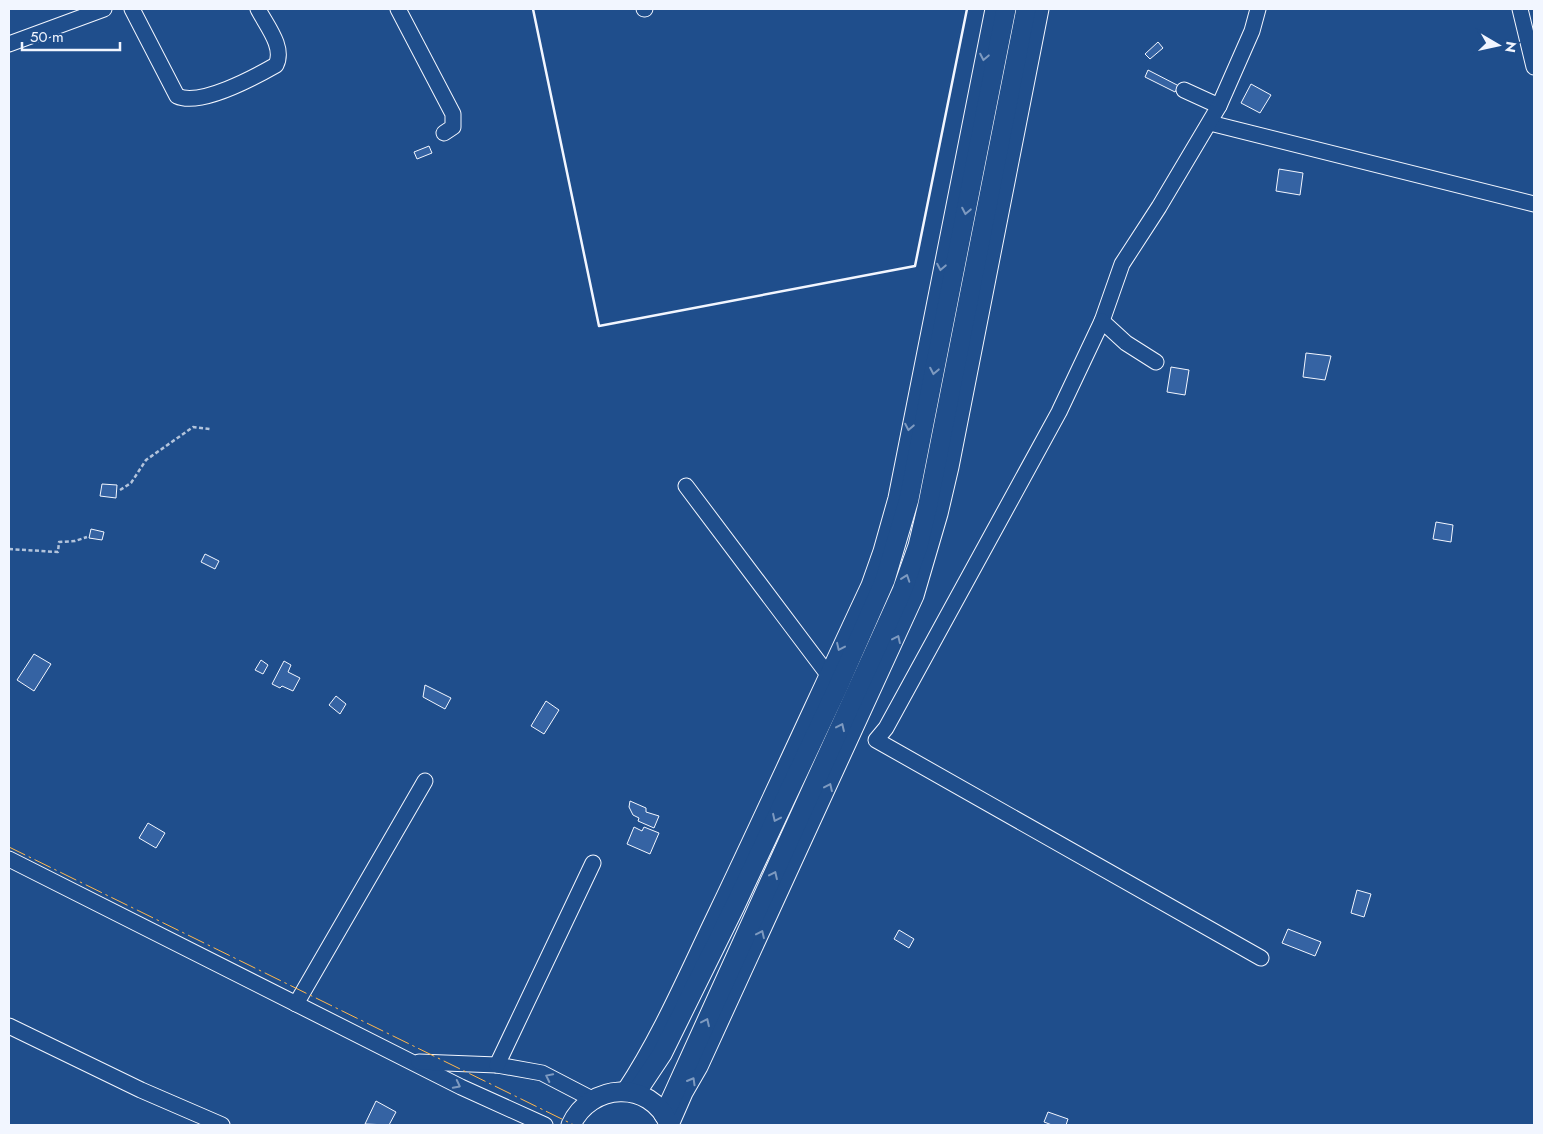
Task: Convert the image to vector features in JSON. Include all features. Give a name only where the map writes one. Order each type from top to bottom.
[{"type":"main road","points":[[630,1092],[662,1054],[734,908],[833,681],[885,580],[909,499],[1006,9]]},
{"type":"main road","points":[[571,1125],[579,1111],[592,1099],[608,1092],[630,1092],[652,1102],[668,1122],[860,702],[918,546],[928,504],[1026,9]]},
{"type":"street","points":[[9,44],[104,9]]},
{"type":"street","points":[[132,9],[177,96],[191,98],[225,90],[276,65],[280,58],[280,50],[258,9]]},
{"type":"street","points":[[398,9],[454,114],[453,127],[444,134]]},
{"type":"street","points":[[833,681],[881,551],[896,498],[993,9]]},
{"type":"street","points":[[686,486],[833,681],[860,702],[916,596],[940,514],[1040,9]]},
{"type":"street","points":[[1258,9],[1252,30],[1219,106],[1122,264],[1102,322],[1059,412],[886,728],[876,740],[1261,958]]},
{"type":"street","points":[[1520,9],[1534,67]]},
{"type":"street","points":[[1184,90],[1219,106]]},
{"type":"street","points":[[1210,123],[1534,204]]},
{"type":"street","points":[[1102,322],[1126,343],[1156,362]]},
{"type":"street","points":[[296,1004],[425,781]]},
{"type":"street","points":[[9,859],[461,1087],[544,1125]]},
{"type":"street","points":[[498,1065],[593,863]]},
{"type":"street","points":[[9,1026],[141,1090],[222,1125]]},
{"type":"street","points":[[414,1062],[498,1065],[542,1073],[592,1099]]},
{"type":"path","points":[[120,490],[131,482],[146,460],[193,427],[210,429]]},
{"type":"path","points":[[9,549],[58,552],[59,542],[75,541],[87,537]]},
{"type":"building","points":[[1158,42],[1163,48],[1150,59],[1145,54]]},
{"type":"building","points":[[1148,70],[1179,86],[1175,92],[1145,77]]},
{"type":"building","points":[[1251,84],[1271,95],[1260,113],[1241,103]]},
{"type":"building","points":[[429,146],[432,153],[417,159],[414,152]]},
{"type":"building","points":[[1279,169],[1303,173],[1300,195],[1276,191]]},
{"type":"building","points":[[1306,353],[1331,356],[1325,380],[1303,377]]},
{"type":"building","points":[[1171,367],[1189,370],[1185,395],[1167,392]]},
{"type":"building","points":[[102,484],[117,485],[116,498],[100,496]]},
{"type":"building","points":[[1436,522],[1453,525],[1451,542],[1433,539]]},
{"type":"building","points":[[91,529],[104,532],[102,540],[89,538]]},
{"type":"building","points":[[205,554],[219,561],[215,569],[201,562]]},
{"type":"building","points":[[34,654],[51,664],[34,691],[17,680]]},
{"type":"building","points":[[261,660],[268,665],[263,674],[255,670]]},
{"type":"building","points":[[284,661],[291,665],[288,672],[300,678],[293,691],[272,684]]},
{"type":"building","points":[[425,685],[451,698],[445,709],[423,697]]},
{"type":"building","points":[[336,696],[346,704],[340,714],[329,705]]},
{"type":"building","points":[[546,701],[559,710],[544,734],[531,726]]},
{"type":"building","points":[[630,801],[646,808],[646,812],[659,816],[654,828],[638,821],[639,818],[633,815],[629,807]]},
{"type":"building","points":[[148,823],[165,833],[156,848],[139,838]]},
{"type":"building","points":[[634,827],[642,831],[644,827],[659,833],[650,854],[627,844]]},
{"type":"building","points":[[1357,890],[1371,894],[1364,917],[1351,913]]},
{"type":"building","points":[[1288,929],[1321,942],[1315,956],[1282,943]]},
{"type":"building","points":[[899,930],[914,939],[909,948],[894,939]]},
{"type":"building","points":[[376,1101],[396,1112],[389,1125],[365,1124]]},
{"type":"building","points":[[1048,1112],[1068,1119],[1066,1125],[1052,1125],[1044,1122]]},
{"type":"wall","points":[[533,9],[599,326],[915,266],[967,9]]},
{"type":"power","points":[[9,847],[574,1125]]}]
